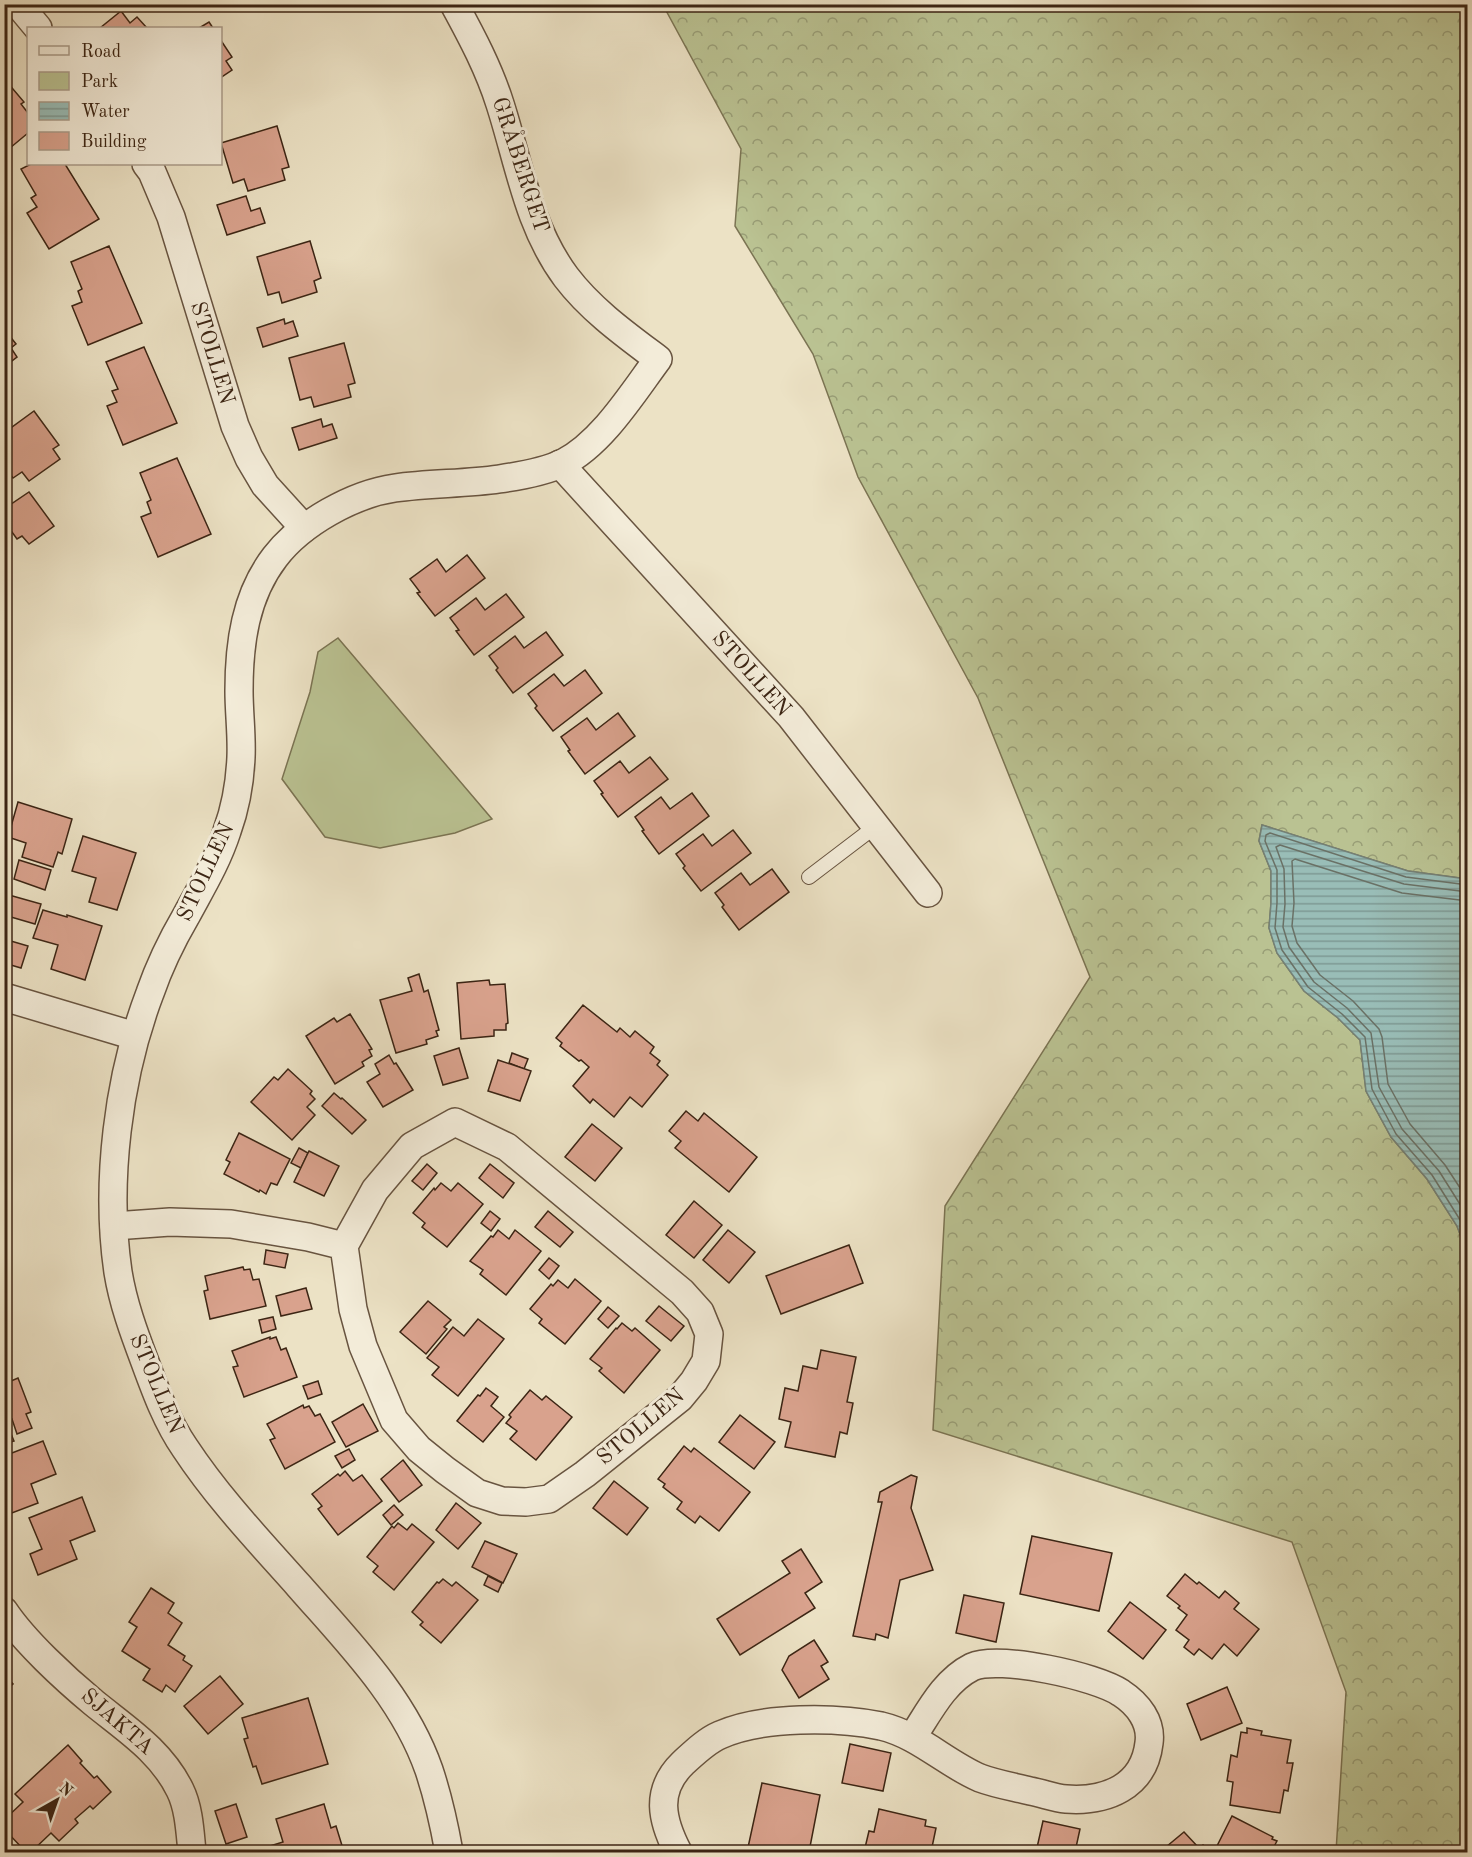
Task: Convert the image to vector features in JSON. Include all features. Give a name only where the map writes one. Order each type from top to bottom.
[{"type":"street","points":[[18,4],[37,27]]},
{"type":"street","name":"GRÅBERGET","points":[[454,4],[478,49],[496,92],[530,208],[549,250],[566,277],[590,303],[658,359]]},
{"type":"street","name":"STOLLEN","points":[[147,165],[171,217],[235,426],[244,447],[264,485],[304,528]]},
{"type":"street","name":"STOLLEN","points":[[449,1852],[441,1809],[428,1766],[407,1723],[388,1693],[358,1653],[225,1502],[182,1444],[160,1402],[133,1329],[118,1276],[113,1175],[123,1090],[135,1036],[150,990],[186,915],[209,874],[232,818],[241,759],[239,691],[242,634],[249,608],[271,562],[286,543],[304,528],[329,512],[358,499],[392,488],[485,481],[517,476],[560,464],[579,453],[600,433],[658,359]]},
{"type":"street","name":"STOLLEN","points":[[560,464],[791,717],[928,893]]},
{"type":"street","points":[[4,996],[135,1036]]},
{"type":"street","name":"STOLLEN","points":[[455,1122],[507,1146],[682,1292],[700,1312],[709,1334],[706,1361],[694,1382],[680,1398],[585,1474],[549,1499],[526,1502],[502,1501],[477,1493],[444,1470],[419,1449],[394,1420],[363,1346],[353,1309],[345,1246],[375,1190],[412,1146],[455,1122]]},
{"type":"street","points":[[114,1226],[170,1222],[231,1224],[308,1237],[345,1246]]},
{"type":"street","name":"SJAKTA","points":[[4,1611],[57,1669],[91,1701],[150,1747],[167,1768],[181,1791],[192,1852]]},
{"type":"street","points":[[678,1852],[668,1833],[663,1816],[664,1799],[669,1781],[678,1768],[698,1749],[719,1735],[756,1724],[834,1721],[883,1727],[912,1737],[952,1763],[981,1778],[1066,1799],[1098,1798],[1122,1789],[1136,1776],[1150,1741],[1147,1720],[1122,1693],[1095,1680],[1000,1662],[973,1667],[955,1680],[942,1692],[912,1737]]},
{"type":"lane","points":[[809,877],[876,826]]},
{"type":"green space","points":[[663,5],[1467,5],[1467,879],[1408,871],[1262,825],[1259,841],[1271,871],[1269,928],[1277,953],[1304,991],[1338,1018],[1360,1040],[1366,1091],[1391,1137],[1427,1179],[1457,1226],[1467,1253],[1467,1852],[1336,1852],[1346,1692],[1292,1542],[933,1430],[945,1206],[1090,977],[978,698],[858,477],[813,354],[735,226],[741,149]]},
{"type":"green space","points":[[338,638],[492,819],[455,833],[380,848],[325,837],[282,779],[310,692],[318,652]]},
{"type":"water","points":[[1262,825],[1408,871],[1467,879],[1467,1253],[1457,1226],[1427,1179],[1391,1137],[1366,1091],[1360,1040],[1338,1018],[1304,991],[1277,953],[1269,928],[1271,871],[1259,841]]},
{"type":"building","points":[[121,11],[130,23],[137,17],[146,27],[101,27]]},
{"type":"building","points":[[209,22],[212,27],[201,27]]},
{"type":"building","points":[[222,42],[232,57],[226,61],[232,70],[222,77]]},
{"type":"building","points":[[7,82],[24,102],[21,104],[27,112],[27,134],[4,153],[4,84]]},
{"type":"building","points":[[277,126],[289,167],[282,169],[285,180],[248,191],[244,179],[233,183],[222,143]]},
{"type":"building","points":[[29,165],[66,165],[99,219],[49,249],[27,213],[37,207],[31,198],[36,195],[21,169]]},
{"type":"building","points":[[246,196],[251,211],[260,208],[265,223],[227,235],[217,205]]},
{"type":"building","points":[[310,241],[321,278],[314,281],[317,292],[282,303],[279,292],[268,295],[257,257]]},
{"type":"building","points":[[109,246],[142,323],[88,345],[72,306],[82,302],[78,291],[82,289],[71,262]]},
{"type":"building","points":[[284,319],[285,324],[293,321],[298,336],[263,347],[257,328]]},
{"type":"building","points":[[4,329],[16,344],[11,348],[17,357],[4,367]]},
{"type":"building","points":[[344,343],[355,383],[348,385],[351,397],[314,407],[311,397],[300,400],[289,358]]},
{"type":"building","points":[[144,347],[177,423],[123,445],[107,406],[117,402],[112,391],[118,389],[106,362]]},
{"type":"building","points":[[34,411],[59,445],[53,449],[60,459],[29,481],[22,472],[13,478],[4,466],[4,433]]},
{"type":"building","points":[[321,419],[323,427],[332,424],[337,438],[299,450],[292,428]]},
{"type":"building","points":[[177,458],[211,534],[158,557],[141,517],[151,513],[147,502],[151,500],[140,473]]},
{"type":"building","points":[[29,492],[54,526],[29,544],[22,536],[17,539],[4,521],[4,509]]},
{"type":"building","points":[[467,555],[485,578],[435,616],[417,593],[420,592],[410,579],[437,559],[446,572]]},
{"type":"building","points":[[506,594],[524,617],[474,655],[456,631],[459,630],[450,618],[476,598],[485,610]]},
{"type":"building","points":[[546,632],[563,655],[513,693],[489,656],[515,636],[524,648]]},
{"type":"building","points":[[585,670],[602,693],[553,731],[535,708],[537,706],[528,694],[554,674],[564,686]]},
{"type":"building","points":[[618,713],[635,736],[585,774],[561,737],[587,718],[596,730]]},
{"type":"building","points":[[650,757],[668,779],[618,817],[594,781],[620,761],[629,773]]},
{"type":"building","points":[[692,793],[709,816],[659,854],[635,817],[661,797],[670,809]]},
{"type":"building","points":[[18,802],[72,819],[62,854],[58,852],[53,867],[22,857],[26,843],[8,837]]},
{"type":"building","points":[[733,830],[751,853],[701,891],[683,868],[685,866],[676,854],[703,834],[712,846]]},
{"type":"building","points":[[83,836],[136,853],[117,910],[89,902],[96,878],[72,871]]},
{"type":"building","points":[[19,860],[51,870],[45,890],[14,879]]},
{"type":"building","points":[[772,869],[789,892],[739,930],[715,893],[741,873],[750,885]]},
{"type":"building","points":[[9,895],[41,904],[35,924],[4,915]]},
{"type":"building","points":[[43,910],[102,926],[85,980],[51,969],[58,945],[33,938]]},
{"type":"building","points":[[4,939],[28,946],[21,968],[4,963]]},
{"type":"building","points":[[419,974],[424,992],[428,990],[439,1030],[436,1031],[438,1036],[426,1040],[427,1044],[396,1053],[380,1000],[412,991],[408,978]]},
{"type":"building","points":[[489,980],[490,985],[505,984],[508,1023],[506,1030],[494,1030],[494,1036],[461,1039],[457,983]]},
{"type":"building","points":[[583,1005],[617,1032],[620,1028],[630,1037],[635,1031],[654,1047],[650,1053],[660,1061],[657,1065],[668,1075],[642,1107],[630,1097],[614,1117],[593,1099],[590,1103],[573,1086],[589,1067],[560,1046],[562,1043],[556,1038]]},
{"type":"building","points":[[350,1014],[372,1049],[369,1050],[372,1056],[362,1062],[364,1066],[335,1084],[306,1036],[334,1018],[337,1022]]},
{"type":"building","points":[[459,1048],[468,1078],[443,1085],[434,1056]]},
{"type":"building","points":[[512,1053],[528,1059],[524,1069],[509,1063]]},
{"type":"building","points":[[389,1055],[413,1090],[383,1107],[367,1082],[380,1074],[375,1064]]},
{"type":"building","points":[[498,1060],[531,1071],[520,1101],[488,1091]]},
{"type":"building","points":[[288,1069],[312,1091],[310,1094],[315,1099],[307,1107],[315,1115],[292,1140],[251,1102],[274,1077],[278,1080]]},
{"type":"building","points":[[334,1093],[366,1120],[352,1134],[322,1106]]},
{"type":"building","points":[[686,1111],[698,1121],[704,1113],[757,1157],[729,1192],[675,1148],[681,1141],[669,1131]]},
{"type":"building","points":[[592,1124],[622,1148],[595,1181],[565,1157]]},
{"type":"building","points":[[239,1133],[290,1159],[277,1185],[271,1183],[266,1194],[224,1174],[230,1162],[226,1160]]},
{"type":"building","points":[[299,1148],[308,1153],[301,1168],[291,1163]]},
{"type":"building","points":[[309,1151],[339,1166],[324,1196],[294,1182]]},
{"type":"building","points":[[427,1164],[437,1173],[423,1190],[412,1181]]},
{"type":"building","points":[[490,1164],[514,1183],[503,1198],[479,1178]]},
{"type":"building","points":[[441,1183],[451,1191],[458,1183],[483,1204],[447,1247],[422,1227],[425,1223],[413,1213]]},
{"type":"building","points":[[694,1201],[722,1225],[694,1258],[666,1235]]},
{"type":"building","points":[[490,1211],[500,1219],[491,1231],[481,1223]]},
{"type":"building","points":[[548,1211],[573,1232],[560,1247],[535,1227]]},
{"type":"building","points":[[498,1230],[509,1239],[515,1230],[541,1251],[506,1295],[480,1274],[483,1270],[470,1261]]},
{"type":"building","points":[[728,1230],[755,1252],[729,1283],[703,1260]]},
{"type":"building","points":[[849,1245],[863,1283],[781,1314],[766,1276]]},
{"type":"building","points":[[266,1250],[288,1254],[285,1268],[264,1264]]},
{"type":"building","points":[[549,1258],[559,1266],[549,1279],[539,1270]]},
{"type":"building","points":[[243,1267],[244,1270],[250,1269],[253,1280],[259,1279],[266,1306],[210,1319],[204,1291],[208,1290],[205,1276]]},
{"type":"building","points":[[575,1279],[601,1301],[565,1344],[539,1323],[542,1319],[530,1309],[551,1284],[553,1286],[558,1280],[568,1288]]},
{"type":"building","points":[[306,1288],[312,1309],[281,1316],[276,1296]]},
{"type":"building","points":[[428,1301],[451,1320],[444,1327],[447,1329],[426,1354],[400,1332]]},
{"type":"building","points":[[659,1306],[684,1326],[671,1341],[646,1321]]},
{"type":"building","points":[[608,1307],[619,1316],[608,1328],[598,1319]]},
{"type":"building","points":[[273,1317],[276,1329],[262,1333],[259,1320]]},
{"type":"building","points":[[478,1319],[504,1339],[458,1396],[432,1375],[439,1367],[427,1358],[453,1327],[464,1336]]},
{"type":"building","points":[[622,1323],[632,1331],[635,1328],[660,1350],[624,1393],[599,1371],[602,1368],[590,1359]]},
{"type":"building","points":[[270,1337],[270,1339],[276,1337],[281,1350],[286,1348],[297,1377],[244,1397],[233,1367],[238,1366],[232,1351]]},
{"type":"building","points":[[821,1350],[856,1357],[847,1402],[853,1403],[847,1434],[840,1432],[835,1457],[785,1447],[791,1422],[779,1419],[785,1388],[798,1391],[803,1366],[817,1369]]},
{"type":"building","points":[[18,1378],[31,1412],[26,1414],[32,1428],[17,1434],[12,1419],[6,1422],[14,1441],[4,1444],[4,1384]]},
{"type":"building","points":[[318,1381],[322,1394],[308,1399],[303,1386]]},
{"type":"building","points":[[486,1388],[498,1397],[491,1406],[504,1417],[483,1442],[457,1421]]},
{"type":"building","points":[[530,1390],[542,1400],[546,1396],[572,1417],[536,1460],[510,1439],[517,1431],[506,1423],[511,1417],[509,1415]]},
{"type":"building","points":[[363,1404],[378,1431],[346,1447],[332,1422]]},
{"type":"building","points":[[303,1405],[304,1408],[309,1406],[315,1416],[320,1414],[335,1442],[285,1469],[270,1440],[275,1438],[267,1424]]},
{"type":"building","points":[[740,1415],[775,1442],[754,1469],[719,1442]]},
{"type":"building","points":[[43,1441],[56,1474],[31,1484],[38,1503],[4,1516],[4,1456]]},
{"type":"building","points":[[684,1446],[691,1452],[694,1448],[750,1492],[719,1531],[700,1516],[695,1523],[677,1509],[682,1502],[663,1487],[665,1484],[658,1479]]},
{"type":"building","points":[[349,1449],[355,1460],[342,1468],[335,1456]]},
{"type":"building","points":[[403,1460],[422,1485],[399,1502],[381,1479]]},
{"type":"building","points":[[345,1471],[353,1481],[362,1475],[382,1501],[338,1535],[318,1509],[322,1506],[312,1494]]},
{"type":"building","points":[[911,1475],[917,1477],[911,1508],[933,1570],[900,1580],[888,1638],[876,1634],[875,1640],[853,1636],[882,1502],[878,1502],[880,1492]]},
{"type":"building","points":[[614,1481],[648,1508],[627,1535],[593,1508]]},
{"type":"building","points":[[82,1497],[95,1531],[70,1541],[77,1559],[38,1575],[30,1554],[42,1549],[29,1518]]},
{"type":"building","points":[[456,1503],[481,1523],[458,1549],[436,1530]]},
{"type":"building","points":[[394,1505],[403,1515],[391,1525],[383,1515]]},
{"type":"building","points":[[398,1523],[407,1530],[412,1524],[434,1542],[394,1590],[373,1572],[378,1566],[367,1557],[392,1526],[394,1528]]},
{"type":"building","points":[[1032,1536],[1112,1553],[1099,1611],[1020,1594]]},
{"type":"building","points":[[485,1541],[517,1554],[503,1583],[472,1567]]},
{"type":"building","points":[[801,1549],[822,1582],[805,1593],[815,1608],[740,1655],[717,1619],[790,1573],[782,1561]]},
{"type":"building","points":[[1185,1574],[1219,1598],[1225,1591],[1239,1603],[1234,1609],[1259,1629],[1237,1656],[1224,1644],[1212,1659],[1199,1649],[1194,1655],[1184,1647],[1189,1640],[1176,1630],[1187,1615],[1167,1596]]},
{"type":"building","points":[[488,1576],[502,1583],[498,1592],[484,1585]]},
{"type":"building","points":[[443,1579],[452,1586],[456,1582],[478,1600],[441,1643],[420,1625],[423,1622],[412,1612],[437,1582]]},
{"type":"building","points":[[151,1588],[174,1603],[168,1613],[182,1623],[168,1645],[185,1656],[183,1660],[192,1666],[175,1692],[166,1685],[162,1692],[143,1680],[150,1669],[122,1651],[137,1627],[129,1622]]},
{"type":"building","points":[[964,1595],[1004,1603],[996,1642],[956,1633]]},
{"type":"building","points":[[1130,1602],[1166,1630],[1143,1659],[1108,1631]]},
{"type":"building","points":[[814,1640],[828,1662],[821,1666],[829,1679],[799,1698],[782,1670],[789,1656]]},
{"type":"building","points":[[4,1674],[13,1684],[4,1692]]},
{"type":"building","points":[[220,1676],[243,1704],[208,1734],[184,1706]]},
{"type":"building","points":[[1227,1687],[1242,1723],[1201,1740],[1187,1704]]},
{"type":"building","points":[[308,1698],[328,1764],[262,1784],[256,1766],[253,1767],[244,1739],[248,1738],[242,1718]]},
{"type":"building","points":[[1247,1728],[1262,1731],[1261,1735],[1291,1740],[1287,1763],[1293,1763],[1288,1791],[1284,1790],[1280,1813],[1230,1805],[1233,1782],[1227,1781],[1231,1755],[1237,1757],[1241,1732],[1247,1733]]},
{"type":"building","points":[[850,1744],[891,1753],[883,1791],[842,1783]]},
{"type":"building","points":[[68,1745],[82,1761],[80,1763],[94,1778],[97,1776],[111,1792],[93,1809],[90,1806],[75,1819],[78,1823],[59,1841],[51,1833],[31,1852],[26,1852],[4,1829],[4,1820],[23,1802],[15,1794]]},
{"type":"building","points":[[762,1783],[820,1795],[809,1852],[747,1852]]},
{"type":"building","points":[[236,1804],[247,1837],[226,1844],[215,1811]]},
{"type":"building","points":[[324,1804],[331,1828],[336,1826],[344,1852],[272,1852],[270,1846],[283,1842],[276,1819]]},
{"type":"building","points":[[879,1809],[926,1820],[925,1826],[936,1828],[931,1852],[864,1852],[869,1831],[874,1832]]},
{"type":"building","points":[[1232,1816],[1273,1837],[1272,1839],[1277,1841],[1271,1852],[1224,1852],[1216,1848]]},
{"type":"building","points":[[1043,1821],[1080,1829],[1075,1852],[1036,1852]]},
{"type":"building","points":[[1184,1832],[1199,1848],[1203,1845],[1210,1852],[1160,1852]]}]
